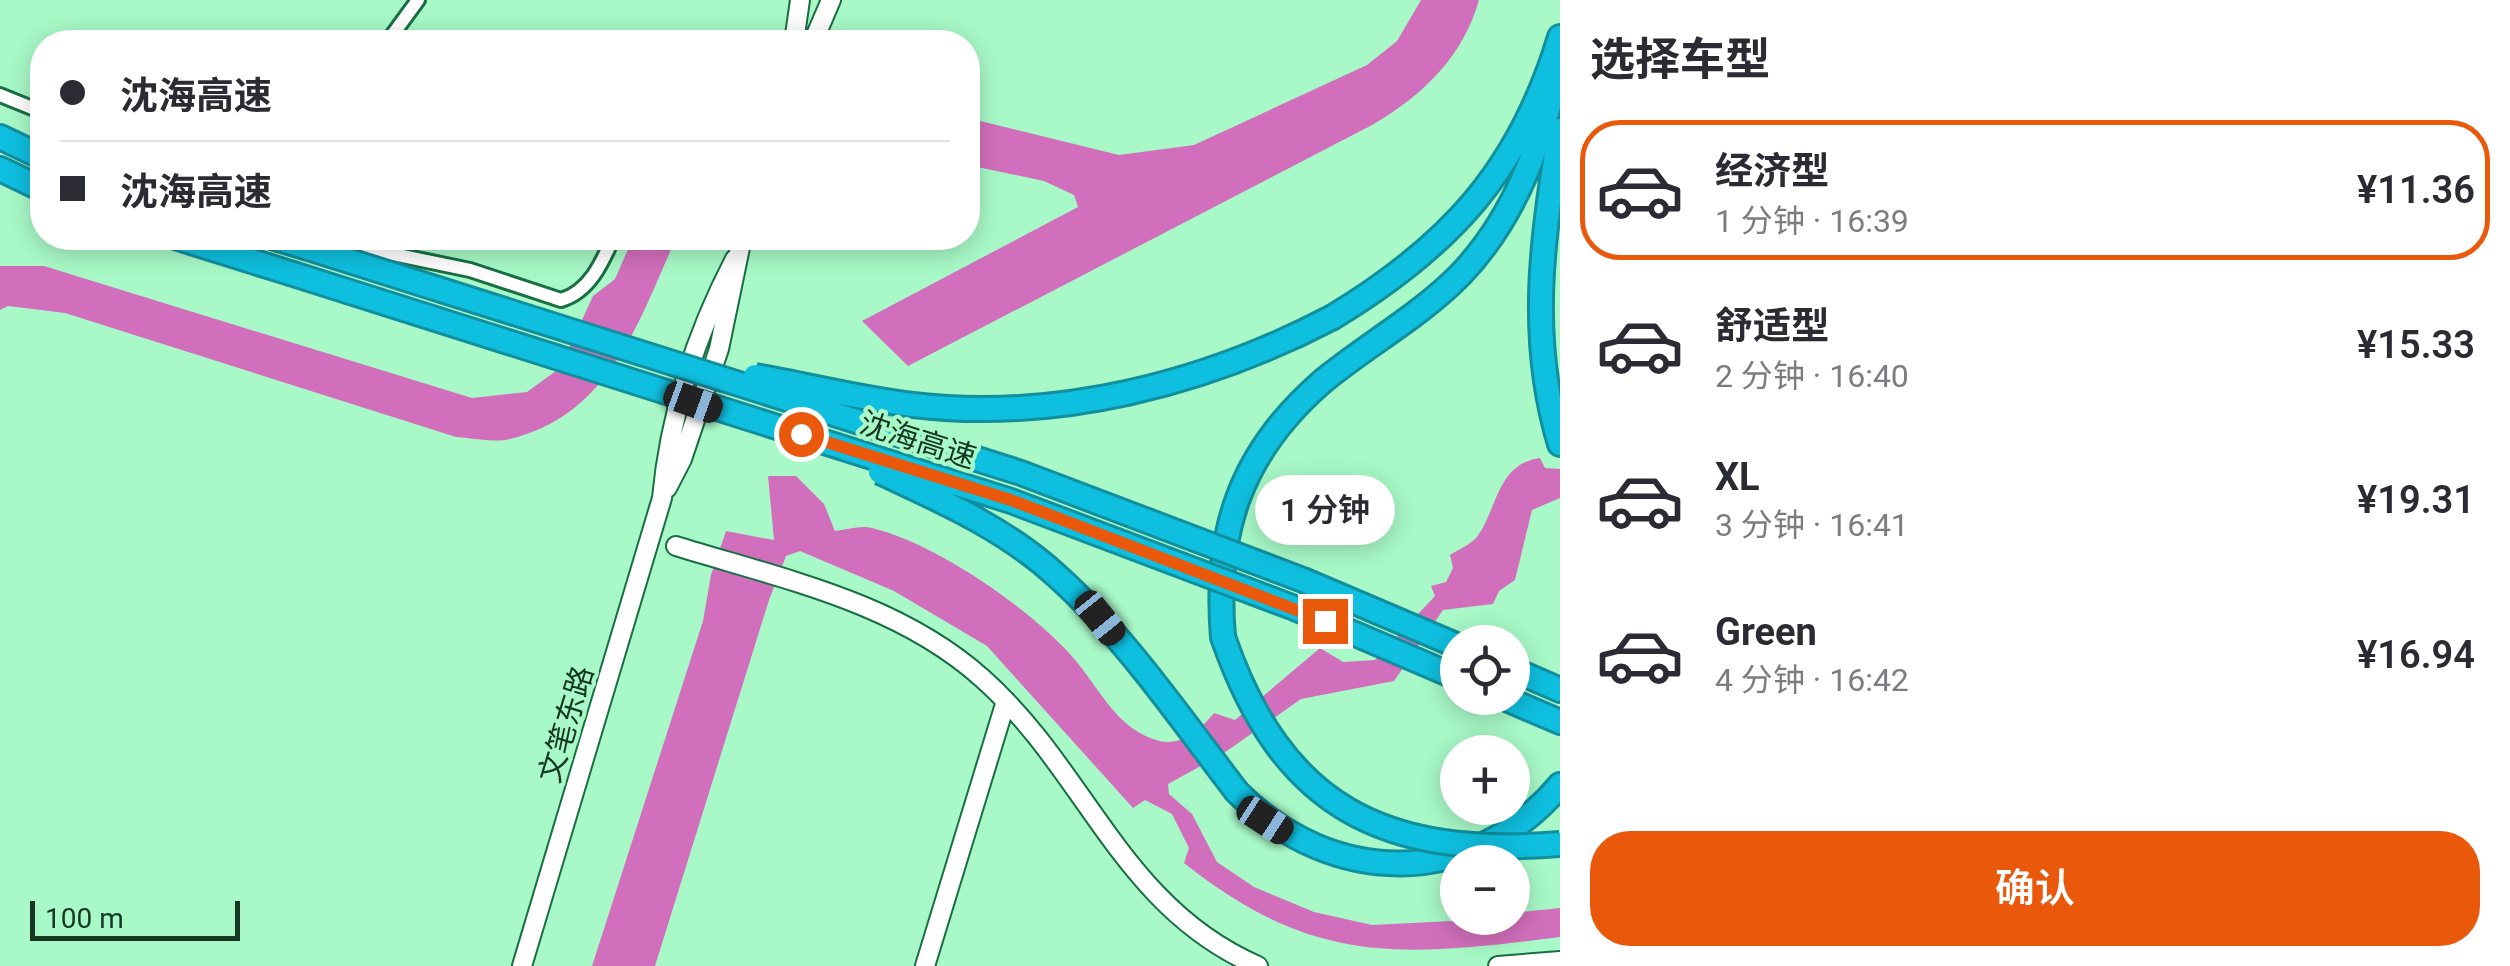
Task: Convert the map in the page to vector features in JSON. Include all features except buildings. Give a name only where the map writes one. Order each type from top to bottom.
[{"type":"highway","points":[[654,357],[914,405],[1030,406],[1137,391],[1208,372],[1275,347],[1333,317],[1431,250],[1468,212],[1505,164],[1531,115],[1560,37]]},
{"type":"highway","points":[[1560,64],[1525,179],[1499,227],[1460,274],[1404,323],[1323,381],[1284,420],[1250,467],[1227,520],[1221,568],[1222,637],[1241,691],[1264,733],[1334,801],[1390,831],[1451,846],[1560,844]]},
{"type":"highway","points":[[1560,130],[1541,242],[1539,322],[1552,418],[1560,444]]},
{"type":"highway","points":[[0,137],[30,151]]},
{"type":"highway","points":[[0,169],[30,183]]},
{"type":"highway","name":"沈海高速","points":[[216,250],[1011,500],[1292,607],[1440,670]]},
{"type":"highway","name":"沈海高速","points":[[314,250],[1020,473],[1303,580],[1440,638]]},
{"type":"highway","points":[[662,390],[851,459],[959,508],[1015,544],[1055,574],[1100,618],[1237,792],[1265,820],[1297,840],[1334,856],[1380,864],[1440,860],[1495,842],[1541,808],[1560,785]]},
{"type":"highway","points":[[1530,677],[1560,690]]},
{"type":"highway","points":[[1530,709],[1560,722]]},
{"type":"street","points":[[396,30],[418,0]]},
{"type":"street","points":[[796,30],[800,0]]},
{"type":"street","points":[[818,30],[831,0]]},
{"type":"street","points":[[0,95],[30,107]]},
{"type":"street","points":[[375,250],[530,286],[561,300],[575,296],[601,266],[608,250]]},
{"type":"street","name":"文笔东路","points":[[522,966],[662,498],[667,445],[692,358],[710,306],[738,250]]},
{"type":"street","points":[[676,546],[853,602],[911,627],[968,666],[1006,700],[1162,903],[1198,936],[1258,966]]},
{"type":"street","points":[[925,966],[1006,700]]},
{"type":"street","points":[[1498,966],[1560,961]]},
{"type":"shaded area","points":[[1421,0],[1479,0],[1463,40],[1438,73],[1408,101],[1372,125],[908,366],[862,321],[1078,207],[1074,195],[1044,181],[980,168],[980,121],[1119,155],[1194,145],[1367,65],[1397,41]]},
{"type":"shaded area","points":[[628,250],[671,250],[634,332],[597,387],[573,409],[544,427],[504,440],[456,437],[65,313],[8,306],[0,310],[0,266],[44,266],[472,398],[527,392],[560,368],[593,296],[615,279]]},
{"type":"shaded area","points":[[1540,458],[1545,468],[1560,469],[1560,498],[1532,510],[1515,580],[1499,591],[1493,604],[1443,610],[1394,681],[1301,699],[1221,755],[1168,784],[1169,794],[1192,814],[1217,862],[1254,887],[1314,912],[1372,925],[1440,922],[1440,935],[1530,935],[1530,911],[1560,908],[1560,937],[1405,950],[1318,937],[1275,921],[1231,897],[1184,863],[1189,848],[1172,814],[1145,800],[1133,808],[987,646],[894,591],[800,551],[786,556],[769,600],[655,966],[592,966],[703,621],[711,575],[726,531],[774,540],[768,476],[796,476],[824,504],[835,531],[868,527],[897,536],[982,581],[1058,642],[1130,727],[1156,740],[1173,742],[1189,736],[1214,713],[1235,720],[1320,648],[1343,662],[1375,660],[1435,596],[1431,586],[1446,582],[1453,568],[1450,555],[1477,537],[1507,478],[1526,462]]},
{"type":"route","points":[[801,434],[1011,500],[1325,621]]}]
